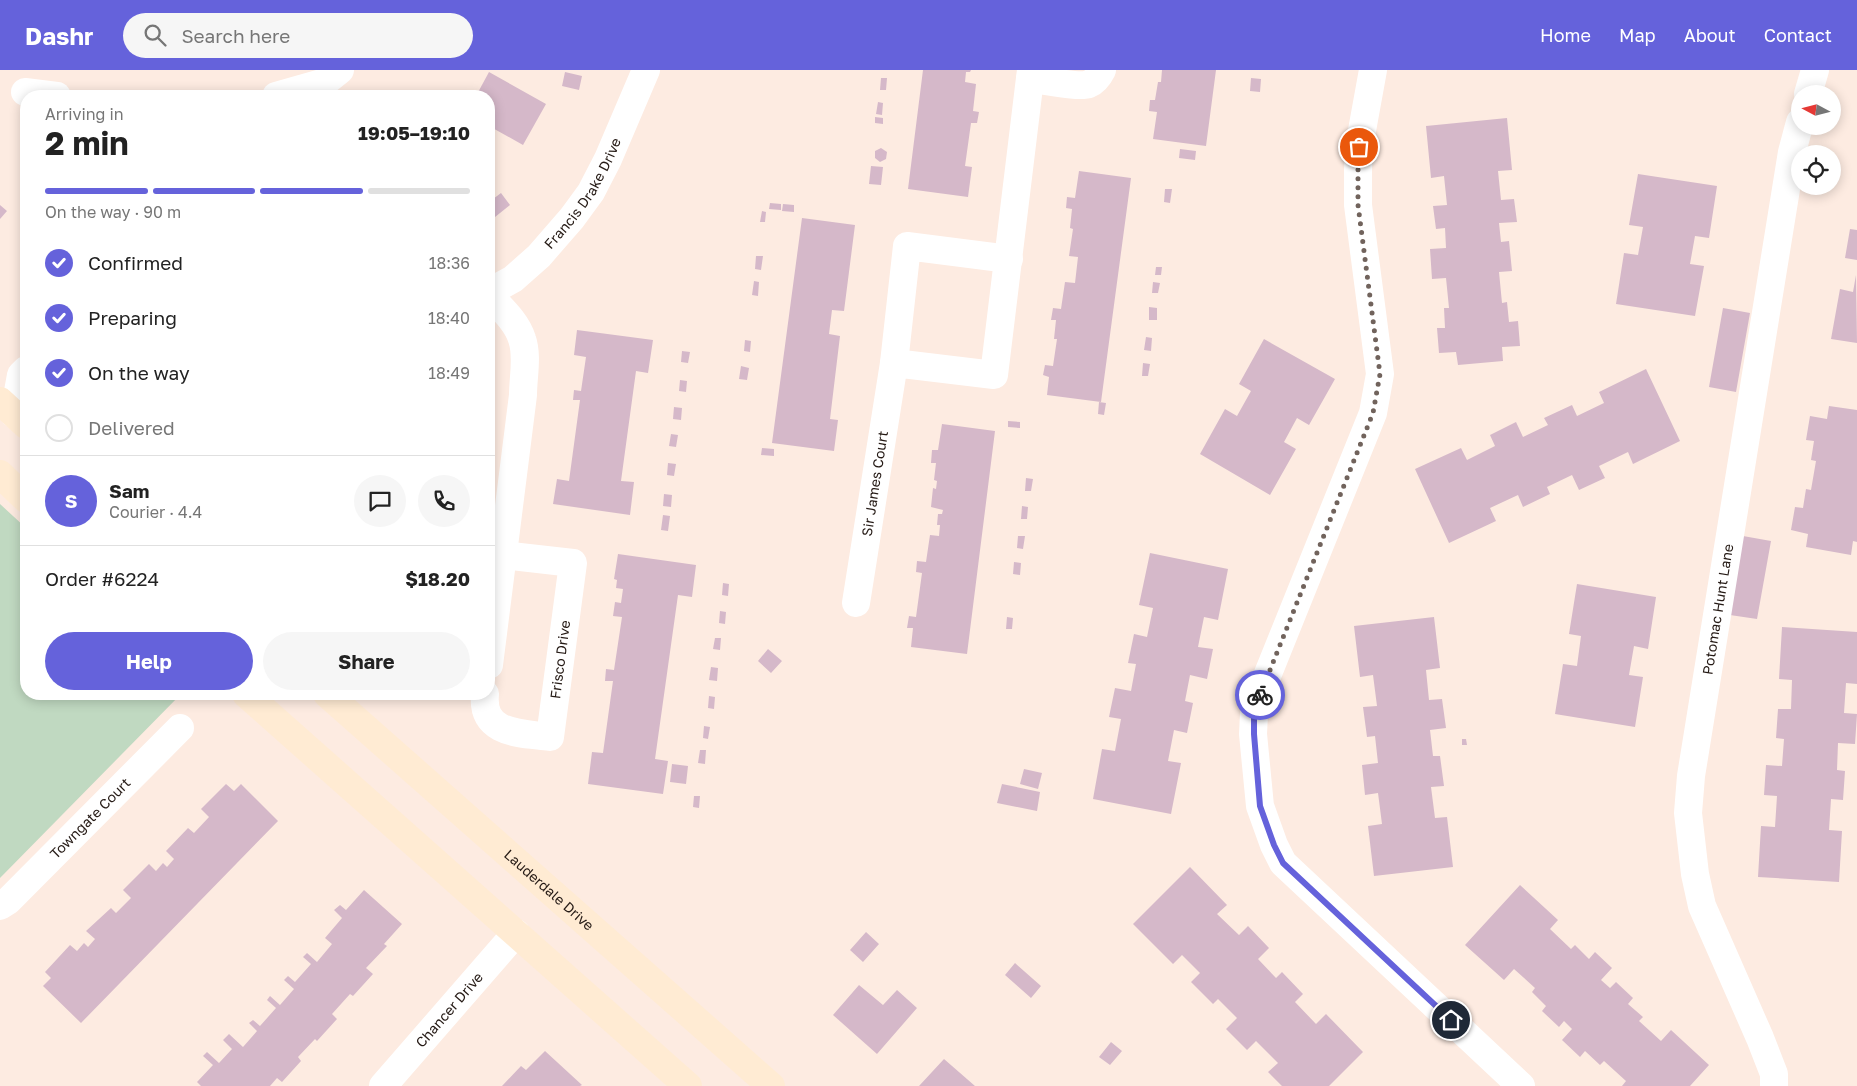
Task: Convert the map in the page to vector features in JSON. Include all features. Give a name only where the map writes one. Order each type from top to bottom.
[{"type":"main road","points":[[0,474],[20,493]]},
{"type":"main road","points":[[253,700],[688,1086]]},
{"type":"main road","name":"Lauderdale Drive","points":[[334,700],[771,1086]]},
{"type":"street","points":[[297,90],[325,82],[340,70]]},
{"type":"street","name":"Francis Drake Drive","points":[[495,290],[513,279],[539,256],[572,218],[591,192],[608,159],[646,70]]},
{"type":"street","points":[[894,363],[994,375],[1031,74],[1077,85],[1088,85],[1097,79],[1102,70]]},
{"type":"street","points":[[1373,70],[1359,147],[1358,205],[1380,374],[1373,413],[1261,691],[1254,714],[1260,806],[1274,845],[1283,863],[1521,1086]]},
{"type":"street","points":[[1811,85],[1815,70]]},
{"type":"street","name":"Potomac Hunt Lane","points":[[1774,1086],[1774,1074],[1760,1038],[1702,906],[1695,874],[1688,814],[1692,766],[1788,172],[1797,135]]},
{"type":"street","name":"Sir James Court","points":[[856,603],[894,363],[907,246],[1009,260]]},
{"type":"street","points":[[495,301],[522,338],[524,356],[523,395],[495,618]]},
{"type":"street","points":[[13,417],[20,380]]},
{"type":"street","name":"Frisco Drive","points":[[485,700],[486,710],[492,723],[504,730],[550,737],[573,563],[503,555]]},
{"type":"street","name":"Towngate Court","points":[[0,906],[8,902],[180,728]]},
{"type":"street","name":"Chancer Drive","points":[[383,1086],[516,933]]},
{"type":"green space","points":[[0,504],[20,522],[20,700],[175,700],[0,878]]},
{"type":"building","points":[[923,70],[971,70],[966,72],[965,82],[976,84],[973,111],[979,112],[977,123],[971,123],[965,166],[972,167],[968,197],[908,189]]},
{"type":"building","points":[[1162,70],[1216,70],[1206,146],[1153,139],[1157,112],[1149,111],[1150,100],[1155,100],[1158,82],[1161,82]]},
{"type":"building","points":[[489,72],[546,104],[523,145],[495,129],[495,90],[479,90]]},
{"type":"building","points":[[565,72],[582,76],[579,90],[562,86]]},
{"type":"building","points":[[881,78],[887,78],[886,90],[880,90]]},
{"type":"building","points":[[1251,78],[1261,79],[1260,92],[1250,91]]},
{"type":"building","points":[[878,102],[883,103],[882,115],[876,114]]},
{"type":"building","points":[[875,117],[883,118],[883,124],[875,123]]},
{"type":"building","points":[[1507,118],[1512,170],[1498,171],[1501,200],[1514,199],[1517,222],[1499,223],[1501,242],[1509,241],[1512,271],[1499,272],[1502,303],[1507,302],[1509,322],[1518,321],[1520,346],[1502,347],[1503,361],[1458,365],[1456,352],[1439,353],[1437,328],[1445,328],[1444,308],[1449,308],[1446,278],[1432,279],[1430,249],[1446,248],[1445,228],[1436,229],[1433,206],[1447,205],[1444,176],[1431,178],[1426,126]]},
{"type":"building","points":[[881,148],[887,152],[886,159],[880,162],[875,158],[875,151]]},
{"type":"building","points":[[1180,149],[1196,151],[1195,160],[1179,158]]},
{"type":"building","points":[[871,166],[883,167],[881,185],[869,184]]},
{"type":"building","points":[[1079,171],[1131,178],[1101,402],[1047,395],[1049,377],[1043,375],[1045,365],[1053,366],[1057,339],[1054,339],[1056,320],[1051,320],[1053,308],[1061,309],[1065,282],[1075,283],[1078,257],[1069,256],[1073,229],[1070,228],[1072,209],[1066,208],[1067,197],[1075,198]]},
{"type":"building","points":[[1638,174],[1717,186],[1709,238],[1695,236],[1690,264],[1704,266],[1695,316],[1616,304],[1624,253],[1638,255],[1643,227],[1629,225]]},
{"type":"building","points":[[1165,189],[1172,189],[1170,203],[1164,202]]},
{"type":"building","points":[[501,193],[510,205],[495,217],[495,198]]},
{"type":"building","points":[[770,203],[781,204],[781,210],[769,209]]},
{"type":"building","points":[[783,204],[794,205],[794,212],[782,211]]},
{"type":"building","points":[[0,205],[7,211],[0,219]]},
{"type":"building","points":[[762,211],[766,212],[765,222],[760,222]]},
{"type":"building","points":[[802,218],[855,225],[844,311],[832,310],[829,334],[840,336],[830,419],[838,420],[834,451],[772,443]]},
{"type":"building","points":[[1850,229],[1857,230],[1857,260],[1845,258]]},
{"type":"building","points":[[756,256],[763,256],[761,270],[755,269]]},
{"type":"building","points":[[1156,267],[1162,267],[1161,275],[1155,275]]},
{"type":"building","points":[[1856,275],[1857,343],[1831,339],[1840,289],[1853,292]]},
{"type":"building","points":[[754,281],[759,282],[758,296],[752,295]]},
{"type":"building","points":[[1153,282],[1160,283],[1158,293],[1152,293]]},
{"type":"building","points":[[1149,307],[1157,308],[1157,320],[1149,320]]},
{"type":"building","points":[[1723,308],[1750,313],[1736,392],[1709,387]]},
{"type":"building","points":[[577,330],[653,340],[648,373],[636,371],[621,481],[634,482],[630,515],[553,504],[557,479],[569,481],[580,400],[573,400],[574,390],[581,391],[586,357],[574,355]]},
{"type":"building","points":[[1146,337],[1152,338],[1151,351],[1144,350]]},
{"type":"building","points":[[1264,339],[1335,379],[1309,425],[1297,418],[1284,442],[1296,449],[1270,495],[1200,454],[1225,409],[1237,416],[1251,391],[1239,384]]},
{"type":"building","points":[[745,340],[751,341],[750,352],[744,351]]},
{"type":"building","points":[[682,351],[690,352],[688,363],[681,362]]},
{"type":"building","points":[[1143,363],[1150,364],[1148,376],[1142,376]]},
{"type":"building","points":[[741,366],[749,368],[747,380],[739,379]]},
{"type":"building","points":[[1646,369],[1680,441],[1633,464],[1628,452],[1599,466],[1605,478],[1579,490],[1572,475],[1547,487],[1550,494],[1523,507],[1518,495],[1490,508],[1496,521],[1449,543],[1415,469],[1461,448],[1467,460],[1495,446],[1490,435],[1516,422],[1523,437],[1548,425],[1544,418],[1572,405],[1577,416],[1604,403],[1599,392]]},
{"type":"building","points":[[680,380],[687,381],[686,392],[679,391]]},
{"type":"building","points":[[1099,402],[1106,403],[1104,415],[1098,414]]},
{"type":"building","points":[[1829,406],[1857,410],[1857,542],[1853,541],[1851,555],[1806,547],[1808,534],[1791,530],[1795,507],[1803,508],[1806,489],[1811,490],[1816,461],[1811,460],[1814,441],[1806,440],[1810,416],[1827,419]]},
{"type":"building","points":[[674,407],[682,408],[681,420],[673,419]]},
{"type":"building","points":[[1008,421],[1020,422],[1020,428],[1008,427]]},
{"type":"building","points":[[942,424],[995,431],[967,654],[911,647],[913,628],[907,628],[909,616],[916,617],[922,573],[916,572],[917,561],[926,562],[930,535],[939,536],[938,514],[942,514],[943,510],[931,507],[933,488],[936,489],[937,481],[934,480],[936,463],[931,463],[932,450],[938,450]]},
{"type":"building","points":[[671,434],[678,435],[676,447],[669,446]]},
{"type":"building","points":[[762,448],[774,449],[774,456],[761,455]]},
{"type":"building","points":[[668,463],[676,464],[674,476],[667,475]]},
{"type":"building","points":[[1026,478],[1033,479],[1031,491],[1025,491]]},
{"type":"building","points":[[664,494],[672,495],[671,507],[663,506]]},
{"type":"building","points":[[1022,506],[1028,507],[1027,519],[1021,519]]},
{"type":"building","points":[[663,515],[670,516],[668,531],[661,530]]},
{"type":"building","points":[[1018,536],[1025,536],[1023,549],[1017,548]]},
{"type":"building","points":[[1743,536],[1771,541],[1757,619],[1730,615]]},
{"type":"building","points":[[1150,553],[1228,569],[1218,620],[1204,617],[1198,647],[1213,649],[1207,679],[1190,675],[1185,701],[1193,703],[1187,733],[1174,730],[1168,761],[1181,763],[1171,814],[1093,799],[1102,749],[1115,751],[1121,719],[1109,717],[1115,688],[1131,691],[1136,664],[1128,663],[1134,634],[1147,637],[1153,608],[1139,605]]},
{"type":"building","points":[[618,554],[696,565],[692,597],[678,595],[655,759],[668,761],[663,794],[588,784],[592,752],[603,753],[613,681],[605,681],[606,669],[614,670],[622,617],[613,616],[615,602],[621,603],[623,589],[616,588],[617,580],[614,579]]},
{"type":"building","points":[[1014,562],[1021,563],[1020,575],[1013,574]]},
{"type":"building","points":[[723,583],[729,584],[728,596],[722,595]]},
{"type":"building","points":[[1577,584],[1656,597],[1648,649],[1634,646],[1629,675],[1643,677],[1635,727],[1555,714],[1563,664],[1577,666],[1581,636],[1569,634]]},
{"type":"building","points":[[720,611],[726,612],[725,624],[719,623]]},
{"type":"building","points":[[1007,617],[1013,618],[1012,629],[1006,629]]},
{"type":"building","points":[[1434,617],[1440,668],[1426,670],[1429,700],[1442,699],[1446,728],[1430,730],[1433,756],[1440,756],[1444,786],[1431,787],[1435,818],[1447,817],[1453,867],[1374,876],[1368,826],[1382,824],[1378,793],[1365,795],[1362,765],[1378,763],[1375,736],[1367,737],[1363,707],[1377,706],[1373,675],[1360,677],[1354,626]]},
{"type":"building","points":[[1782,627],[1857,632],[1857,684],[1846,683],[1844,713],[1857,714],[1855,744],[1838,743],[1837,770],[1845,771],[1843,800],[1831,799],[1829,830],[1842,831],[1839,882],[1758,877],[1761,826],[1775,827],[1777,796],[1764,795],[1766,765],[1782,766],[1784,739],[1776,738],[1778,709],[1791,709],[1792,680],[1779,679]]},
{"type":"building","points":[[715,638],[721,638],[720,650],[713,649]]},
{"type":"building","points":[[768,649],[782,661],[771,673],[758,661]]},
{"type":"building","points":[[711,667],[718,668],[717,681],[709,680]]},
{"type":"building","points":[[709,696],[715,697],[714,709],[708,708]]},
{"type":"building","points":[[704,726],[710,727],[708,739],[703,738]]},
{"type":"building","points":[[1462,739],[1466,739],[1467,745],[1462,745]]},
{"type":"building","points":[[700,750],[706,750],[705,764],[698,763]]},
{"type":"building","points":[[672,764],[688,766],[686,784],[670,782]]},
{"type":"building","points":[[1024,769],[1042,773],[1038,789],[1020,784]]},
{"type":"building","points":[[226,784],[234,791],[241,784],[278,821],[81,1023],[43,986],[51,978],[45,972],[70,945],[77,951],[84,943],[88,947],[95,939],[86,931],[111,908],[116,913],[131,898],[123,890],[149,864],[156,871],[163,863],[167,867],[174,859],[166,851],[188,828],[194,833],[209,817],[201,809]]},
{"type":"building","points":[[1002,784],[1040,792],[1037,811],[997,803]]},
{"type":"building","points":[[694,796],[700,796],[699,808],[693,807]]},
{"type":"building","points":[[1190,867],[1227,905],[1217,914],[1239,935],[1248,926],[1269,948],[1258,959],[1276,978],[1282,972],[1303,994],[1295,1002],[1316,1024],[1326,1014],[1363,1052],[1329,1086],[1282,1086],[1268,1072],[1278,1063],[1256,1041],[1247,1050],[1226,1029],[1237,1018],[1218,999],[1213,1004],[1191,982],[1200,973],[1182,955],[1173,964],[1133,924]]},
{"type":"building","points":[[1520,885],[1558,920],[1550,929],[1571,949],[1575,945],[1589,959],[1595,952],[1612,968],[1601,980],[1610,988],[1616,982],[1633,998],[1628,1004],[1643,1017],[1639,1021],[1661,1041],[1671,1030],[1709,1065],[1690,1086],[1622,1086],[1626,1081],[1604,1061],[1600,1065],[1585,1051],[1580,1057],[1562,1040],[1572,1029],[1564,1021],[1559,1027],[1542,1011],[1546,1006],[1532,992],[1535,988],[1514,969],[1504,980],[1465,945]]},
{"type":"building","points":[[364,890],[402,924],[384,944],[387,946],[366,968],[373,974],[353,996],[350,994],[332,1014],[337,1019],[317,1041],[315,1039],[298,1057],[301,1061],[282,1082],[277,1078],[270,1086],[201,1086],[197,1082],[213,1065],[203,1056],[207,1052],[219,1063],[232,1049],[223,1040],[229,1034],[243,1047],[257,1031],[249,1023],[253,1020],[260,1026],[276,1008],[267,1000],[270,996],[280,1005],[294,989],[284,980],[288,976],[295,982],[311,964],[303,957],[307,953],[317,962],[332,944],[325,938],[342,918],[334,910],[340,905],[346,910]]},
{"type":"building","points":[[866,932],[879,944],[863,962],[850,950]]},
{"type":"building","points":[[1015,963],[1041,986],[1031,998],[1005,975]]},
{"type":"building","points":[[859,985],[883,1005],[897,990],[917,1008],[877,1054],[833,1015]]},
{"type":"building","points":[[1111,1042],[1122,1051],[1110,1065],[1099,1057]]},
{"type":"building","points":[[545,1051],[582,1085],[502,1086],[521,1066],[526,1070]]},
{"type":"building","points":[[944,1059],[975,1086],[919,1086]]},
{"type":"way so far","points":[[1260,695],[1373,413],[1380,374],[1358,205],[1359,147]]},
{"type":"route","points":[[1260,695],[1254,714],[1260,806],[1274,845],[1283,863],[1451,1020]]}]
